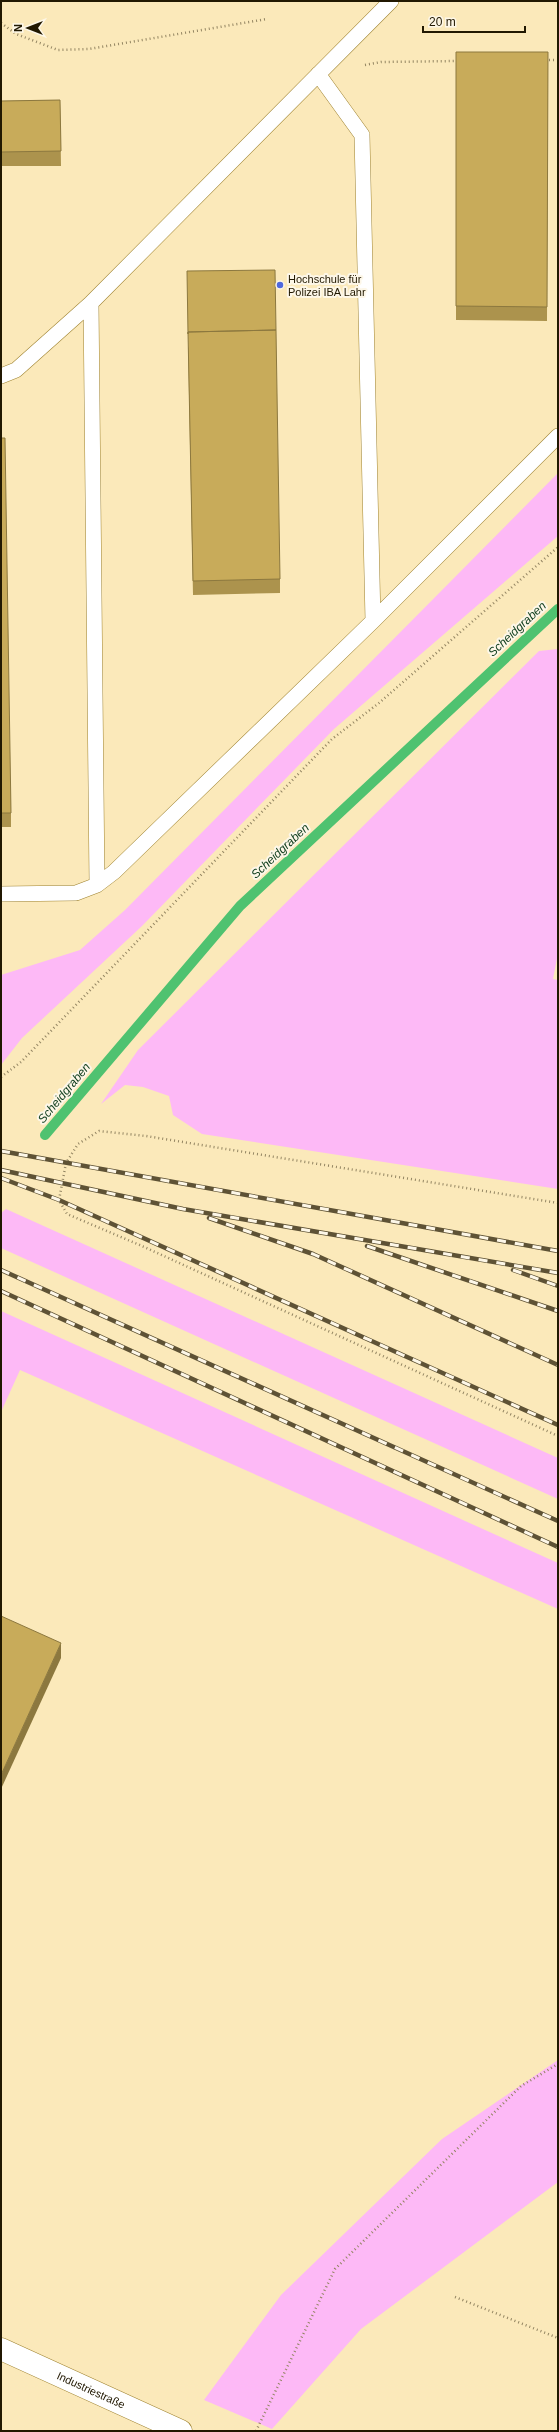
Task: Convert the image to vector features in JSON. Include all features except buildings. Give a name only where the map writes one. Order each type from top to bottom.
[{"type":"street","name":"Industriestraße","points":[[1,2349],[180,2431]]},
{"type":"lane","points":[[1,376],[16,370],[91,303],[391,1]]},
{"type":"lane","points":[[318,74],[362,135],[373,621]]},
{"type":"lane","points":[[91,303],[97,885]]},
{"type":"lane","points":[[1,894],[76,892],[97,885],[114,872],[373,621],[558,436]]},
{"type":"path","points":[[1,23],[16,34],[58,50],[89,49],[267,19]]},
{"type":"path","points":[[543,60],[558,60]]},
{"type":"path","points":[[318,74],[380,62],[465,61]]},
{"type":"path","points":[[1,1077],[21,1062],[332,739],[379,703],[558,547]]},
{"type":"path","points":[[558,1203],[154,1138],[99,1131],[78,1144],[66,1162],[59,1200],[67,1214],[142,1246],[558,1436]]},
{"type":"path","points":[[256,2431],[335,2269],[521,2086],[558,2064]]},
{"type":"path","points":[[455,2297],[558,2338]]},
{"type":"shaded area","points":[[558,473],[558,536],[334,729],[142,926],[22,1038],[1,1065],[1,975],[80,950],[125,910]]},
{"type":"shaded area","points":[[558,649],[558,953],[553,979],[558,980],[558,1189],[202,1134],[173,1115],[169,1096],[143,1087],[125,1085],[101,1104],[138,1050],[539,651]]},
{"type":"shaded area","points":[[6,1209],[558,1458],[558,1499],[1,1248],[1,1213]]},
{"type":"shaded area","points":[[1,1311],[558,1563],[558,1609],[20,1370],[1,1412]]},
{"type":"shaded area","points":[[558,2060],[558,2182],[361,2329],[272,2429],[204,2400],[281,2295],[442,2139]]},
{"type":"waterway","name":"Scheidgraben","points":[[45,1135],[240,906],[558,609]]},
{"type":"railway","points":[[1,1151],[558,1251]]},
{"type":"railway","points":[[1,1170],[183,1209],[558,1273]]},
{"type":"railway","points":[[1,1178],[59,1200],[558,1425]]},
{"type":"railway","points":[[209,1218],[313,1254],[558,1365]]},
{"type":"railway","points":[[367,1246],[558,1311]]},
{"type":"railway","points":[[1,1270],[558,1521]]},
{"type":"railway","points":[[513,1270],[558,1286]]},
{"type":"railway","points":[[1,1291],[558,1547]]},
{"type":"place","name":"Hochschule für Polizei IBA Lahr","points":[[280,285]]}]
